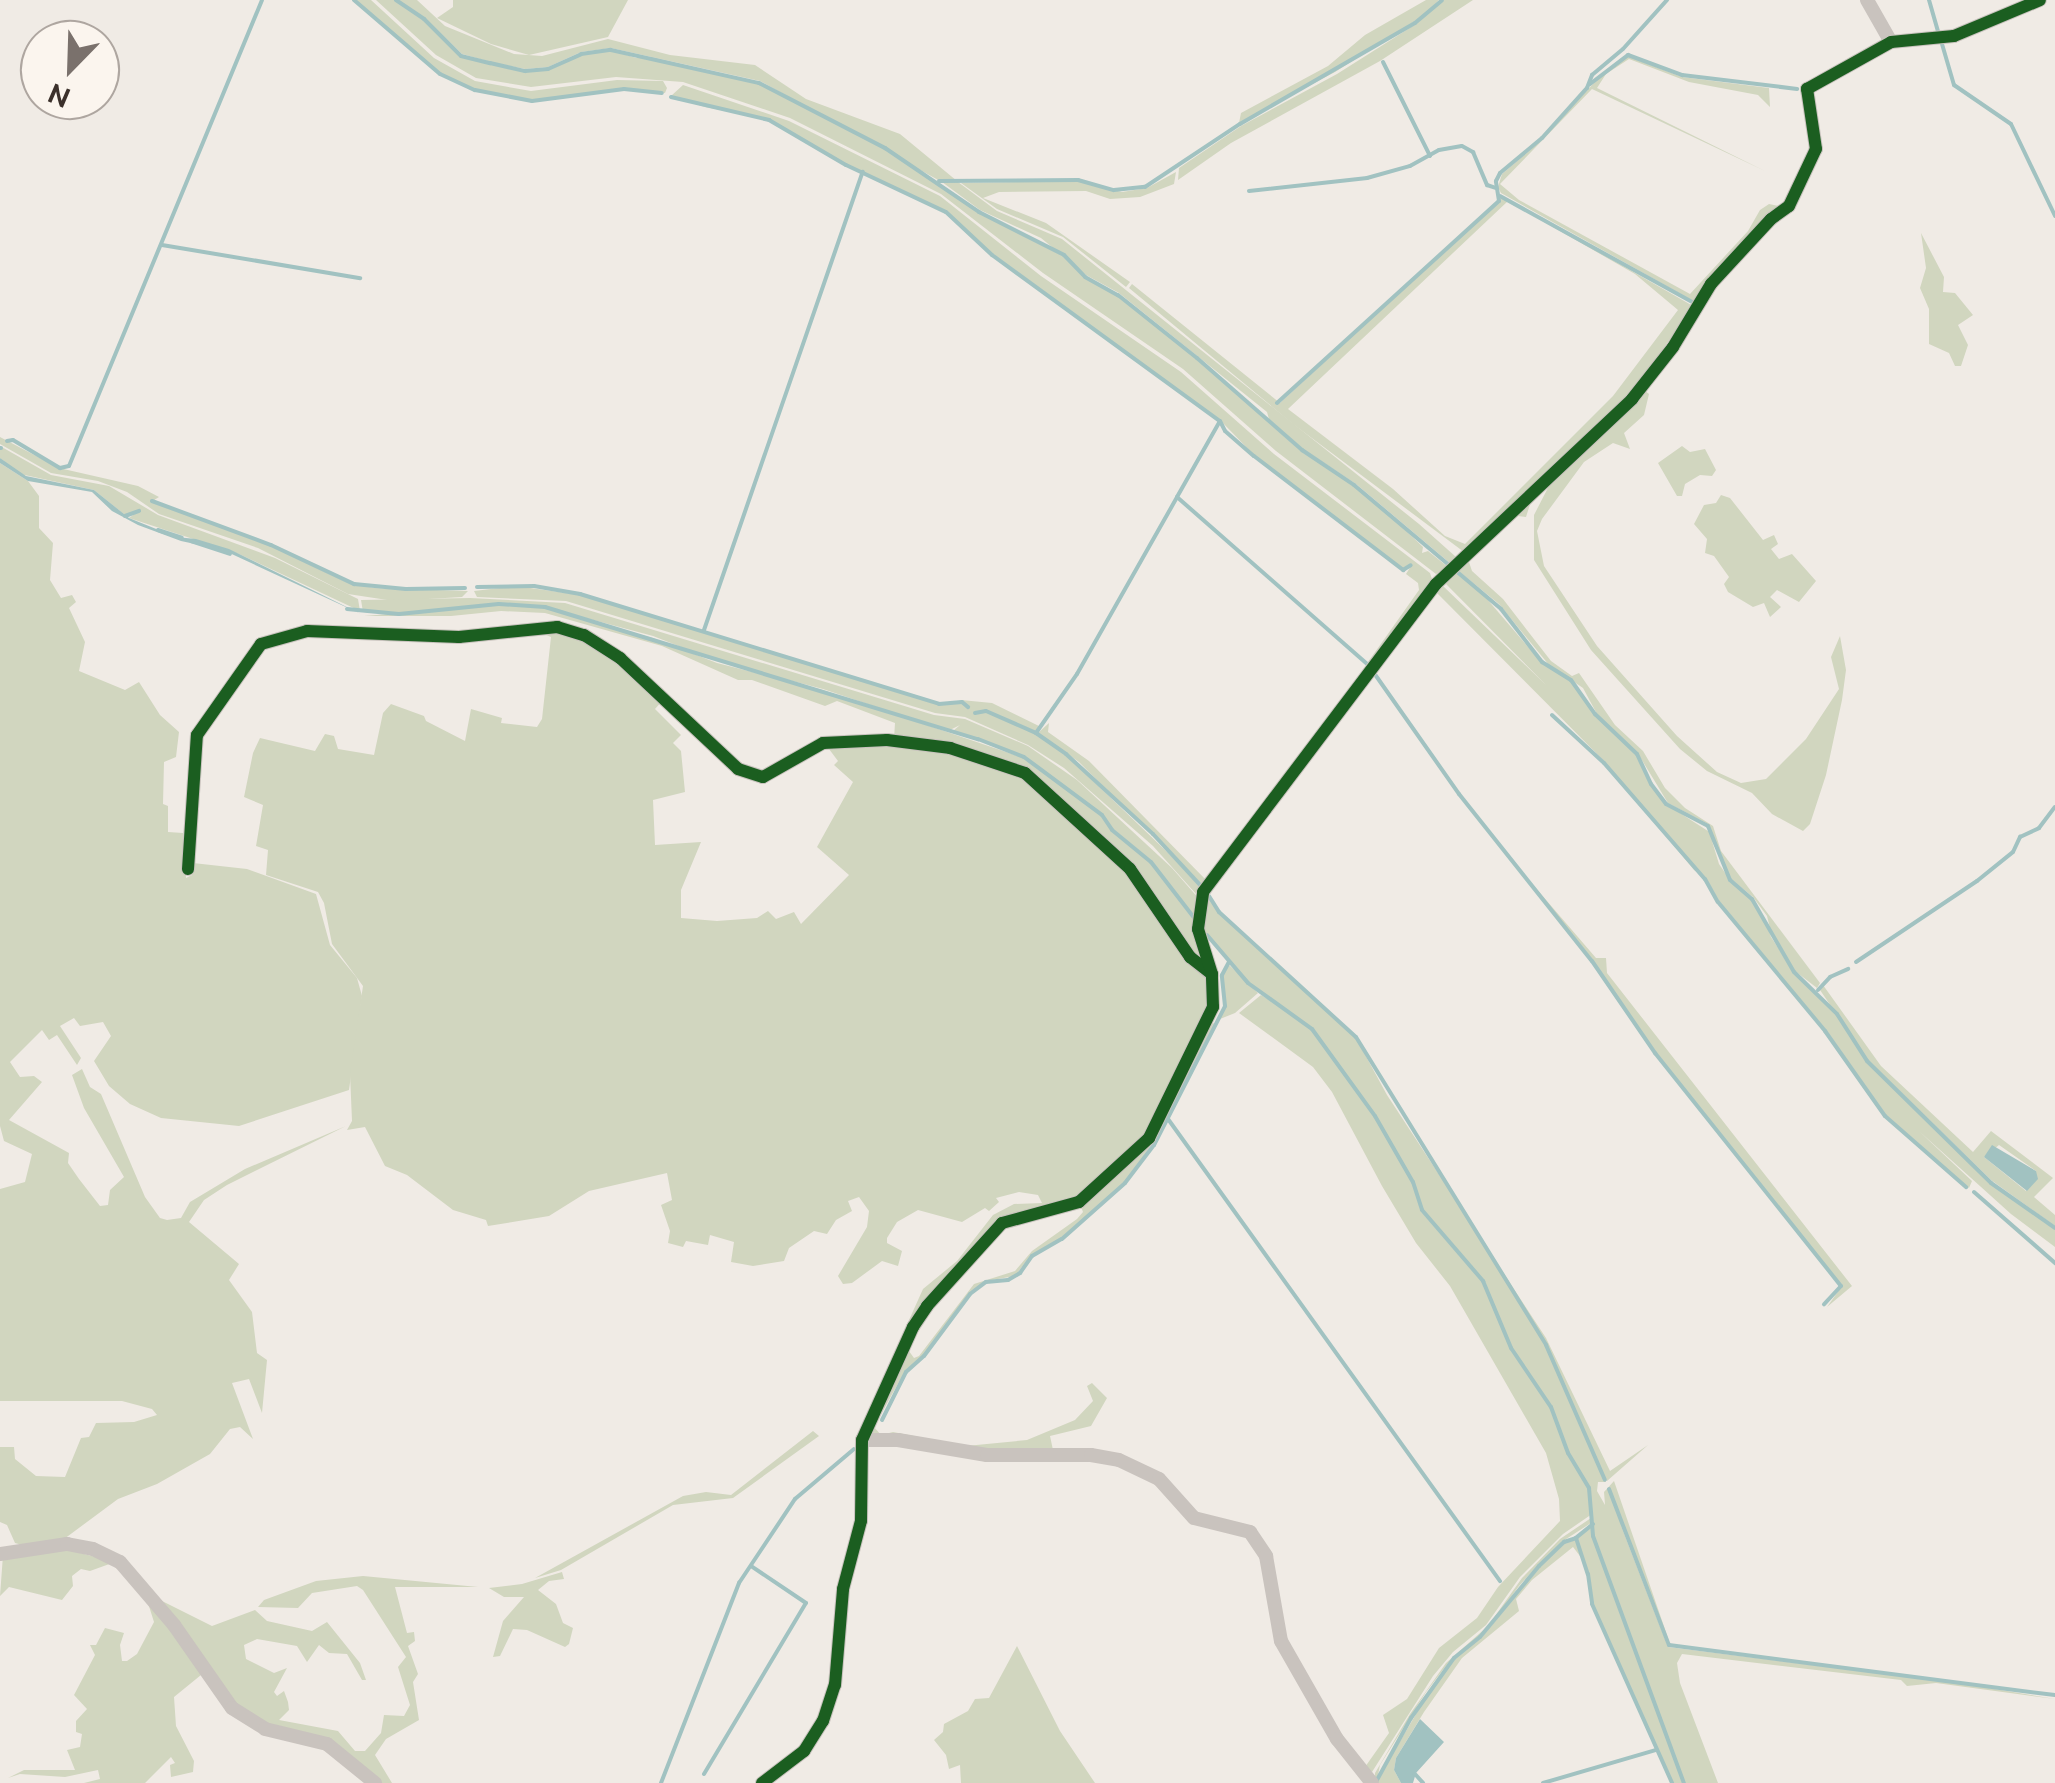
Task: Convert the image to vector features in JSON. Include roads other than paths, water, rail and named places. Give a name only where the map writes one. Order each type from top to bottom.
[{"type":"street","points":[[1866,0],[1891,42]]},
{"type":"street","points":[[762,1783],[804,1751],[824,1721],[835,1685],[843,1589],[861,1521],[862,1440],[913,1328],[990,1233],[1015,1218],[1079,1202],[1149,1138],[1208,1024],[1215,990],[1198,929],[1203,892],[1450,570],[1632,400],[1673,347],[1712,284],[1771,219],[1789,206],[1816,149],[1807,89],[1891,42],[1954,36],[2040,0]]},
{"type":"street","points":[[188,869],[197,735],[261,644],[308,631],[459,637],[556,627],[584,635],[620,658],[738,769],[763,776],[823,743],[887,740],[950,748],[1025,774],[1130,869],[1190,957],[1212,974]]},
{"type":"street","points":[[862,1440],[898,1440],[987,1455],[1091,1455],[1119,1460],[1160,1480],[1194,1518],[1250,1532],[1266,1556],[1282,1641],[1337,1739],[1372,1783]]},
{"type":"street","points":[[0,1554],[67,1544],[93,1549],[120,1562],[174,1625],[232,1708],[265,1729],[328,1744],[375,1783]]},
{"type":"water","points":[[0,458],[26,476],[94,490],[129,518],[176,537],[229,549],[361,614],[223,550],[181,541],[138,525],[112,511],[92,492],[28,481],[0,463]]},
{"type":"water","points":[[1992,1145],[2036,1171],[2038,1179],[2027,1191],[1984,1157]]},
{"type":"water","points":[[1420,1719],[1444,1742],[1416,1773],[1413,1783],[1401,1783],[1394,1770],[1396,1758]]},
{"type":"waterway","points":[[7,441],[13,440],[60,468],[69,466],[262,0]]},
{"type":"waterway","points":[[354,0],[440,74],[475,90],[532,101],[624,89],[662,93]]},
{"type":"waterway","points":[[396,0],[424,19],[461,56],[490,63],[525,71],[548,69],[581,54],[611,50],[759,83],[885,148],[979,212],[1064,255],[1085,277],[1118,295],[1197,358],[1302,450],[1354,485],[1501,609],[1542,662],[1571,680],[1595,714],[1637,754],[1666,804],[1708,826],[1730,880],[1752,899],[1794,972],[1837,1014],[1867,1061],[1991,1183],[2055,1228]]},
{"type":"waterway","points":[[939,181],[1078,180],[1114,190],[1145,187],[1240,124],[1415,23],[1442,0]]},
{"type":"waterway","points":[[1277,403],[1499,201],[1496,181],[1500,173],[1542,138],[1587,88],[1592,75],[1623,49],[1667,0]]},
{"type":"waterway","points":[[1929,0],[1939,34]]},
{"type":"waterway","points":[[1942,44],[1954,85],[2011,124],[2055,216]]},
{"type":"waterway","points":[[1590,84],[1628,55],[1682,75],[1797,89]]},
{"type":"waterway","points":[[1383,62],[1430,156]]},
{"type":"waterway","points":[[671,97],[769,120],[846,165],[946,212],[992,255],[1220,421]]},
{"type":"waterway","points":[[1249,191],[1367,178],[1410,166],[1439,150],[1462,146],[1473,152],[1487,185],[1496,188]]},
{"type":"waterway","points":[[704,630],[863,172]]},
{"type":"waterway","points":[[1500,196],[1692,302]]},
{"type":"waterway","points":[[162,245],[360,278]]},
{"type":"waterway","points":[[1177,497],[1220,421],[1225,431],[1254,456],[1403,570],[1411,565]]},
{"type":"waterway","points":[[1036,733],[1077,674],[1177,497],[1366,663]]},
{"type":"waterway","points":[[152,501],[271,545],[354,584],[406,589],[465,588]]},
{"type":"waterway","points":[[125,516],[139,511]]},
{"type":"waterway","points":[[158,530],[182,538]]},
{"type":"waterway","points":[[191,541],[230,554]]},
{"type":"waterway","points":[[477,587],[534,586],[580,594],[939,704],[962,702],[968,707]]},
{"type":"waterway","points":[[347,609],[399,614],[499,604],[545,607],[978,739],[1024,757],[1102,815],[1112,830],[1151,862],[1195,919]]},
{"type":"waterway","points":[[1374,673],[1459,794],[1592,961],[1655,1053],[1841,1286],[1824,1304]]},
{"type":"waterway","points":[[975,713],[986,711],[1036,733],[1066,754],[1153,834],[1200,885]]},
{"type":"waterway","points":[[1552,715],[1604,763],[1705,879],[1718,902],[1825,1031],[1885,1116],[1966,1187]]},
{"type":"waterway","points":[[1856,962],[1977,881],[2013,852],[2020,837],[2039,828],[2055,807]]},
{"type":"waterway","points":[[1209,896],[1219,912],[1356,1037],[1546,1345],[1605,1480]]},
{"type":"waterway","points":[[1207,935],[1248,983],[1312,1029],[1375,1116],[1413,1182],[1422,1210],[1483,1281],[1511,1348],[1551,1407],[1568,1453],[1589,1488],[1593,1536],[1684,1783]]},
{"type":"waterway","points":[[882,1420],[906,1372],[924,1356],[970,1294],[986,1282],[1008,1280],[1020,1273],[1032,1256],[1062,1239],[1125,1183],[1154,1145],[1225,1006],[1222,975],[1229,962]]},
{"type":"waterway","points":[[1818,990],[1830,977],[1848,969]]},
{"type":"waterway","points":[[1168,1119],[1500,1581]]},
{"type":"waterway","points":[[1974,1192],[2055,1263]]},
{"type":"waterway","points":[[661,1783],[739,1583],[795,1499],[854,1449]]},
{"type":"waterway","points":[[1609,1489],[1669,1645],[2055,1695]]},
{"type":"waterway","points":[[1593,1524],[1576,1538],[1588,1574],[1592,1604],[1672,1783]]},
{"type":"waterway","points":[[1377,1780],[1411,1718],[1454,1658],[1480,1637],[1539,1566],[1564,1542],[1576,1538]]},
{"type":"waterway","points":[[704,1774],[806,1603],[751,1566]]},
{"type":"waterway","points":[[1543,1783],[1656,1750]]},
{"type":"waterway","points":[[1415,1774],[1423,1783]]}]
